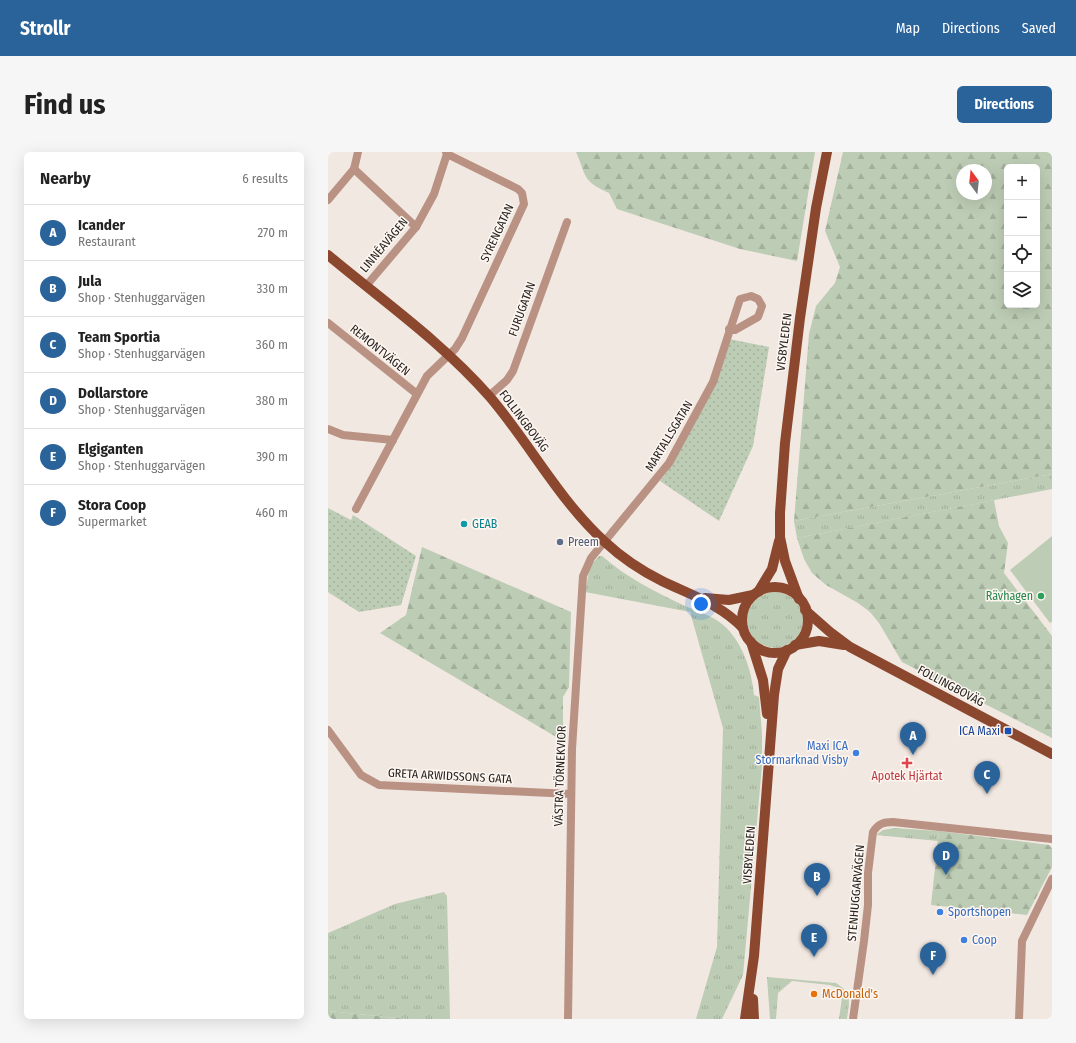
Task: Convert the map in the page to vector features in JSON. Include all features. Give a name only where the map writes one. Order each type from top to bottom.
[{"type":"main road","name":"VISBYLEDEN","points":[[755,594],[772,568],[780,537],[785,443],[800,318],[816,208],[827,152]]},
{"type":"main road","name":"FOLLINGBOVÄG","points":[[328,256],[448,355],[489,396],[571,505],[605,542],[631,562],[660,580],[699,597],[724,611],[743,628]]},
{"type":"main road","name":"VISBYLEDEN","points":[[780,537],[788,570],[799,599]]},
{"type":"main road","points":[[770,588],[780,588],[792,593],[799,599],[806,610],[806,627],[804,635],[791,648],[775,653],[768,652],[751,642],[743,628],[742,616],[744,608],[755,594],[770,588]]},
{"type":"main road","name":"FOLLINGBOVÄG","points":[[699,597],[729,600],[755,594]]},
{"type":"main road","name":"FOLLINGBOVÄG","points":[[806,610],[826,629],[850,647],[1052,754]]},
{"type":"main road","name":"VISBYLEDEN","points":[[751,642],[763,680],[769,737]]},
{"type":"main road","name":"FOLLINGBOVÄG","points":[[791,648],[828,642],[850,647]]},
{"type":"main road","name":"VISBYLEDEN","points":[[745,1019],[752,975],[764,838],[769,737],[776,675],[781,659],[791,648]]},
{"type":"main road","name":"FOLLINGBOVÄG","points":[[1039,748],[1052,751]]},
{"type":"main road","name":"VISBYLEDEN","points":[[752,975],[754,1019]]},
{"type":"street","points":[[328,200],[354,170],[358,152]]},
{"type":"street","name":"LINNÉAVÄGEN","points":[[366,286],[416,227],[434,194],[447,153]]},
{"type":"street","name":"SYRENGATAN","points":[[447,153],[518,189],[522,193],[524,201],[462,338],[455,349],[448,355]]},
{"type":"street","points":[[354,170],[416,227]]},
{"type":"street","name":"FURUGATAN","points":[[489,396],[507,380],[513,371],[567,222]]},
{"type":"street","name":"MARTALLSGATAN","points":[[605,542],[670,463],[713,382],[729,329],[740,299],[751,296],[758,299],[762,306],[758,317],[735,330],[729,329]]},
{"type":"street","name":"REMONTVÄGEN","points":[[328,323],[417,394]]},
{"type":"street","name":"REMONTVÄGEN","points":[[356,509],[417,394],[428,376],[448,355]]},
{"type":"street","points":[[328,429],[343,435],[393,440]]},
{"type":"street","name":"VÄSTRA TÖRNEKVIOR","points":[[568,1019],[571,794],[582,581],[588,562],[605,542]]},
{"type":"street","name":"GRETA ARWIDSSONS GATA","points":[[328,731],[361,775],[379,785],[571,794]]},
{"type":"street","name":"STENHUGGARVÄGEN","points":[[853,1019],[868,905],[868,873],[873,832],[876,827],[880,824],[893,822],[1052,839]]},
{"type":"street","points":[[1019,1019],[1022,941],[1052,879]]},
{"type":"green space","points":[[576,152],[815,152],[797,261],[740,249],[617,209],[609,193],[594,185],[586,177]]},
{"type":"green space","points":[[843,152],[1052,152],[1052,474],[794,521],[809,334],[816,306],[835,283],[840,267],[825,231]]},
{"type":"green space","points":[[729,339],[769,347],[753,446],[719,521],[660,481],[667,472],[716,381]]},
{"type":"green space","points":[[1052,474],[1052,489],[797,538],[794,521]]},
{"type":"green space","points":[[994,500],[999,526],[1008,543],[1004,573],[1052,636],[1052,738],[902,662],[879,623],[870,612],[858,603],[826,585],[812,573],[804,559],[797,538]]},
{"type":"green space","points":[[328,508],[351,520],[353,515],[416,556],[401,605],[359,612],[328,592]]},
{"type":"green space","name":"Rävhagen","points":[[1052,536],[1052,622],[1050,623],[1010,570]]},
{"type":"green space","points":[[422,547],[571,612],[569,687],[563,697],[563,741],[380,633],[406,615]]},
{"type":"green space","points":[[599,556],[602,556],[621,571],[651,589],[722,624],[735,638],[745,656],[751,676],[754,695],[759,697],[762,733],[762,766],[743,975],[722,1019],[696,1019],[717,947],[723,728],[690,612],[585,592],[590,566]]},
{"type":"green space","points":[[769,592],[781,592],[795,600],[803,614],[801,631],[795,640],[781,648],[769,648],[759,643],[752,636],[747,626],[747,614],[752,604],[759,597]]},
{"type":"green space","points":[[894,828],[939,831],[938,841],[876,835],[883,830]]},
{"type":"green space","points":[[939,831],[1049,845],[1052,848],[1052,867],[1027,915],[931,905]]},
{"type":"green space","points":[[444,892],[447,896],[450,1019],[407,1019],[328,1011],[328,933],[395,904]]},
{"type":"green space","points":[[767,977],[836,983],[845,991],[849,998],[847,1019],[839,1019],[842,998],[839,988],[830,985],[792,981],[778,993],[776,1019],[770,1019]]},
{"type":"green space","points":[[328,1011],[407,1019],[328,1019]]},
{"type":"place","name":"GEAB","points":[[464,524]]},
{"type":"place","name":"Preem","points":[[560,542]]},
{"type":"place","name":"Rävhagen","points":[[1041,596]]},
{"type":"place","name":"ICA Maxi","points":[[1008,731]]},
{"type":"place","name":"Maxi ICA Stormarknad Visby","points":[[856,753]]},
{"type":"place","name":"Icander","points":[[913,755]]},
{"type":"place","name":"Apotek Hjärtat","points":[[907,763]]},
{"type":"place","name":"Team Sportia","points":[[987,794]]},
{"type":"place","name":"Dollarstore","points":[[946,875]]},
{"type":"place","name":"Jula","points":[[817,896]]},
{"type":"place","name":"Sportshopen","points":[[940,912]]},
{"type":"place","name":"Coop","points":[[964,940]]},
{"type":"place","name":"Elgiganten","points":[[814,957]]},
{"type":"place","name":"Stora Coop","points":[[933,975]]},
{"type":"place","name":"McDonald's","points":[[814,994]]}]
